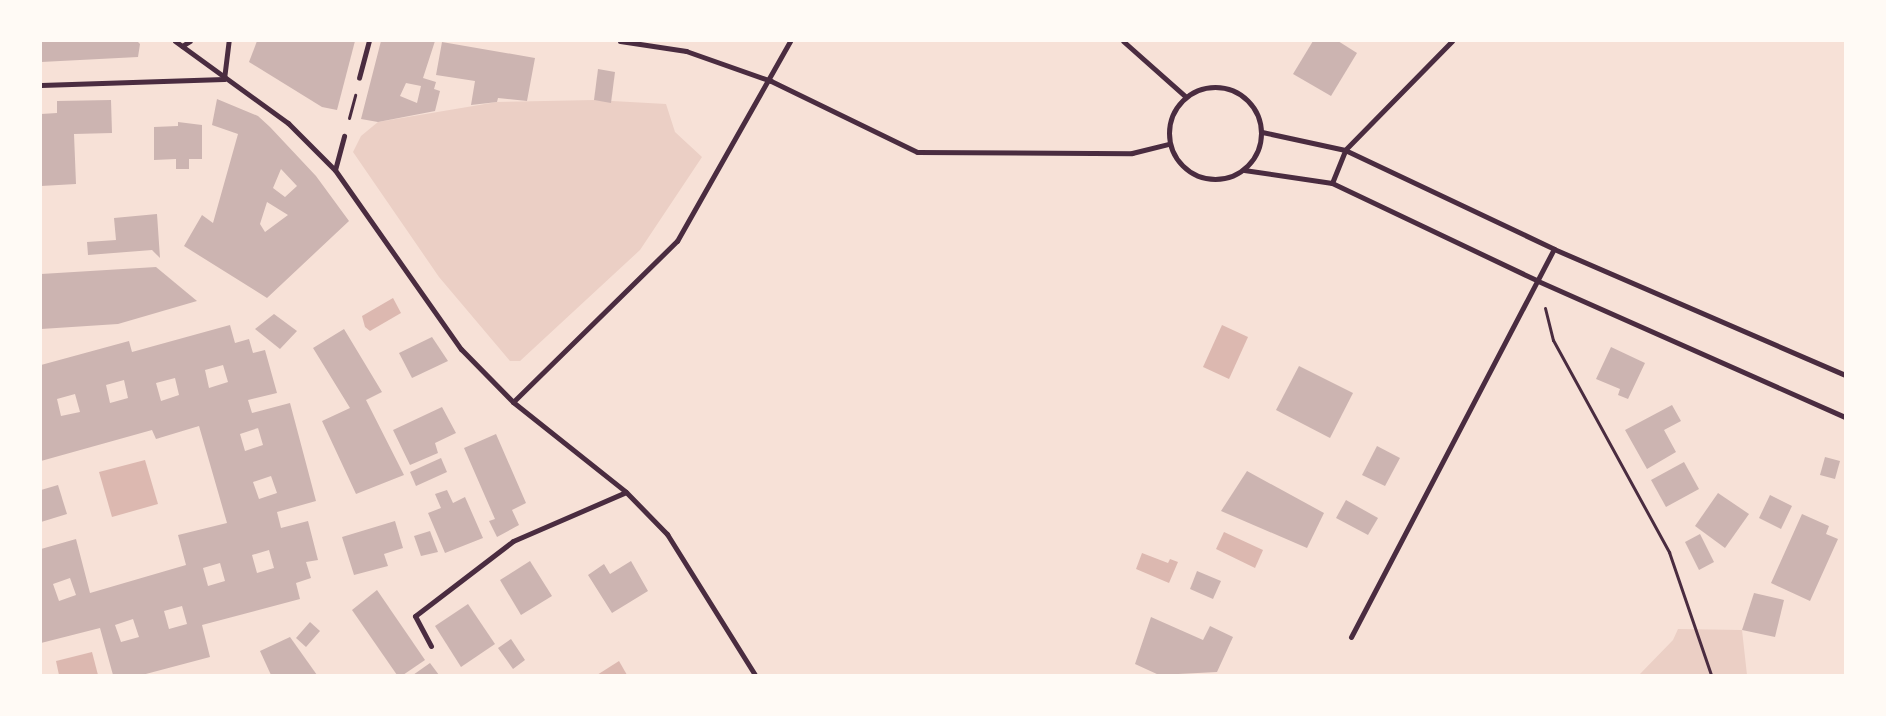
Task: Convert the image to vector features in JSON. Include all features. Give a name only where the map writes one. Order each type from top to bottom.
[{"type":"street","points":[[175,41],[224,79],[288,123],[335,170],[461,349],[513,402],[626,492],[668,534],[755,675]]},
{"type":"street","points":[[182,46],[190,41]]},
{"type":"street","points":[[224,79],[229,41]]},
{"type":"street","points":[[359,78],[369,41]]},
{"type":"street","points":[[620,41],[686,51],[771,81],[917,152],[1132,153],[1169,144]]},
{"type":"street","points":[[513,402],[677,241],[771,81],[790,41]]},
{"type":"street","points":[[1123,41],[1185,96]]},
{"type":"street","points":[[1332,183],[1345,150],[1452,41]]},
{"type":"street","points":[[41,85],[224,79]]},
{"type":"street","points":[[1225,87],[1243,96],[1257,112],[1262,132],[1258,153],[1244,170],[1223,180],[1199,178],[1180,165],[1169,144],[1168,126],[1185,96],[1204,88],[1225,87]]},
{"type":"street","points":[[1262,132],[1345,150],[1554,249],[1845,375]]},
{"type":"street","points":[[335,170],[344,136]]},
{"type":"street","points":[[1244,170],[1332,183],[1538,281],[1845,417]]},
{"type":"street","points":[[1351,637],[1554,249]]},
{"type":"street","points":[[431,646],[415,616],[513,541],[626,492]]},
{"type":"path","points":[[344,136],[359,78]]},
{"type":"path","points":[[1538,281],[1553,340],[1669,552],[1711,675]]},
{"type":"shaded area","points":[[594,100],[666,104],[675,132],[702,157],[640,250],[520,361],[510,361],[439,277],[353,152],[361,136],[378,122],[497,102]]},
{"type":"shaded area","points":[[393,298],[401,313],[370,331],[365,327],[362,316]]},
{"type":"shaded area","points":[[1222,325],[1248,337],[1229,379],[1203,367]]},
{"type":"shaded area","points":[[145,460],[158,504],[112,517],[99,472]]},
{"type":"shaded area","points":[[1224,532],[1263,550],[1255,568],[1216,549]]},
{"type":"shaded area","points":[[1142,553],[1168,563],[1170,559],[1178,562],[1169,583],[1136,569]]},
{"type":"shaded area","points":[[1678,629],[1742,630],[1747,675],[1639,675],[1673,640]]},
{"type":"shaded area","points":[[92,652],[98,675],[59,675],[56,661]]},
{"type":"shaded area","points":[[619,661],[627,675],[597,675]]},
{"type":"building","points":[[41,41],[137,41],[140,44],[138,57],[41,62]]},
{"type":"building","points":[[257,41],[355,41],[337,110],[322,107],[249,62]]},
{"type":"building","points":[[381,41],[435,41],[423,78],[436,82],[434,89],[440,91],[435,111],[378,122],[361,119]],"holes":[[[406,83],[421,86],[417,103],[400,96]]]},
{"type":"building","points":[[1313,41],[1338,41],[1357,53],[1331,96],[1293,74]]},
{"type":"building","points":[[442,42],[535,58],[527,101],[498,98],[497,102],[471,105],[475,81],[436,75]]},
{"type":"building","points":[[598,69],[615,72],[611,103],[594,100]]},
{"type":"building","points":[[217,99],[258,116],[316,176],[349,221],[267,298],[184,246],[202,215],[213,223],[238,134],[212,125]],"holes":[[[281,169],[297,186],[285,197],[273,188]],[[267,202],[288,215],[265,232],[260,224]]]},
{"type":"building","points":[[111,100],[112,133],[74,134],[76,184],[41,186],[41,114],[57,113],[57,101]]},
{"type":"building","points":[[178,122],[202,125],[202,159],[189,159],[189,169],[176,169],[176,159],[154,160],[154,127],[178,126]]},
{"type":"building","points":[[157,214],[160,258],[152,250],[88,255],[87,242],[116,240],[114,218]]},
{"type":"building","points":[[156,267],[197,301],[118,324],[41,329],[41,274]]},
{"type":"building","points":[[274,314],[297,331],[280,349],[255,329]]},
{"type":"building","points":[[230,325],[235,343],[249,339],[253,353],[265,350],[277,393],[248,400],[252,413],[290,403],[316,501],[277,512],[281,528],[308,521],[318,560],[306,562],[311,578],[296,583],[300,599],[202,625],[210,657],[142,675],[113,675],[100,628],[41,643],[41,549],[76,539],[90,593],[186,565],[178,535],[227,523],[199,426],[156,439],[152,430],[41,461],[41,365],[129,341],[132,352]],"holes":[[[223,365],[228,382],[209,388],[205,370]],[[175,378],[179,395],[161,401],[156,383]],[[124,380],[128,398],[110,403],[106,385]],[[75,394],[80,412],[61,416],[57,399]],[[258,428],[263,445],[245,451],[240,434]],[[271,476],[277,493],[259,499],[253,482]],[[269,550],[274,568],[257,573],[252,555]],[[220,563],[225,581],[208,586],[203,568]],[[70,578],[76,595],[59,601],[53,584]],[[182,606],[187,624],[169,629],[164,611]],[[133,619],[139,637],[121,642],[115,625]]]},
{"type":"building","points":[[344,329],[382,392],[366,400],[404,475],[356,494],[322,421],[350,408],[313,348]]},
{"type":"building","points":[[432,337],[448,361],[412,378],[399,353]]},
{"type":"building","points":[[1611,347],[1645,363],[1628,399],[1618,395],[1620,389],[1596,379]]},
{"type":"building","points":[[1299,366],[1353,393],[1330,438],[1276,410]]},
{"type":"building","points":[[1672,405],[1681,421],[1664,430],[1676,452],[1647,469],[1625,430]]},
{"type":"building","points":[[442,407],[456,433],[435,443],[438,453],[410,465],[393,430]]},
{"type":"building","points":[[496,434],[526,503],[512,510],[519,525],[497,537],[489,521],[495,519],[464,448]]},
{"type":"building","points":[[1377,446],[1400,458],[1385,486],[1362,475]]},
{"type":"building","points":[[1825,457],[1840,461],[1835,479],[1820,475]]},
{"type":"building","points":[[441,458],[447,472],[416,486],[410,472]]},
{"type":"building","points":[[1684,462],[1699,489],[1666,507],[1651,480]]},
{"type":"building","points":[[1247,471],[1324,513],[1307,548],[1221,511]]},
{"type":"building","points":[[58,485],[67,514],[41,522],[41,490]]},
{"type":"building","points":[[447,490],[453,503],[465,497],[483,538],[445,553],[428,513],[441,508],[435,494]]},
{"type":"building","points":[[1718,493],[1749,514],[1725,548],[1695,526]]},
{"type":"building","points":[[1770,495],[1792,506],[1781,529],[1759,518]]},
{"type":"building","points":[[1346,500],[1378,518],[1368,535],[1336,518]]},
{"type":"building","points":[[1802,514],[1829,526],[1826,534],[1838,539],[1810,601],[1771,583]]},
{"type":"building","points":[[395,521],[403,548],[384,554],[388,566],[354,575],[342,537]]},
{"type":"building","points":[[430,531],[438,552],[421,556],[414,536]]},
{"type":"building","points":[[1700,534],[1714,562],[1699,570],[1685,542]]},
{"type":"building","points":[[530,561],[552,596],[521,615],[500,580]]},
{"type":"building","points":[[631,561],[648,591],[612,613],[588,575],[604,564],[610,574]]},
{"type":"building","points":[[1197,571],[1221,581],[1213,599],[1190,589]]},
{"type":"building","points":[[377,590],[425,660],[403,675],[397,675],[352,610]]},
{"type":"building","points":[[1754,593],[1784,600],[1775,637],[1742,630]]},
{"type":"building","points":[[468,604],[495,644],[461,667],[435,626]]},
{"type":"building","points":[[1151,617],[1203,640],[1210,626],[1233,637],[1217,672],[1159,675],[1135,664]]},
{"type":"building","points":[[310,622],[320,631],[306,647],[296,638]]},
{"type":"building","points":[[290,637],[317,675],[271,675],[260,651]]},
{"type":"building","points":[[511,639],[525,660],[513,669],[498,648]]},
{"type":"building","points":[[430,663],[439,675],[413,675]]}]
